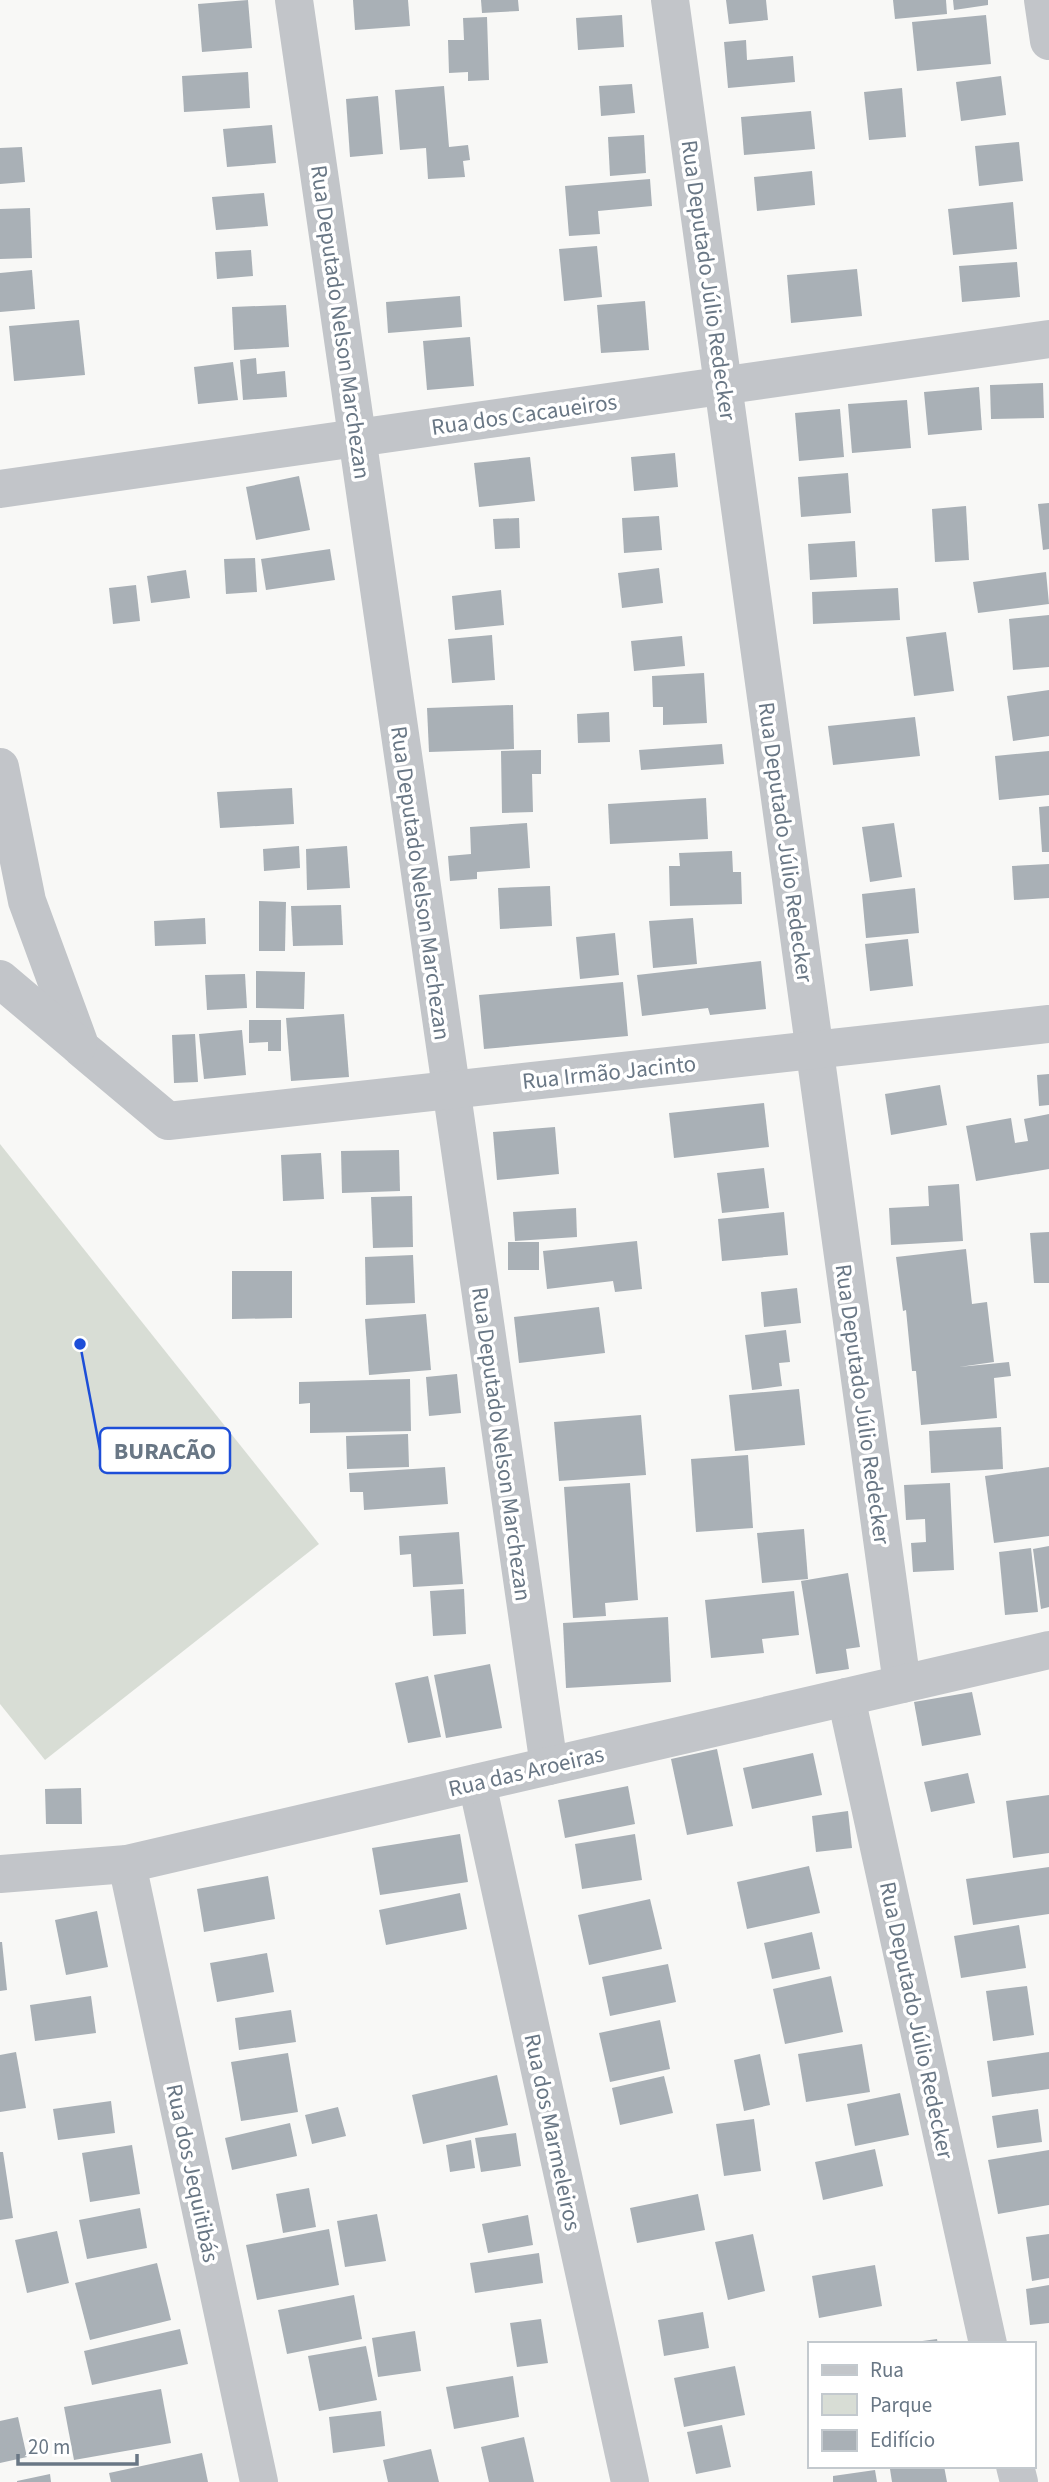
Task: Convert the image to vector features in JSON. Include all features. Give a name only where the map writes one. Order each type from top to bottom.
[{"type":"street","name":"Rua Deputado Nelson Marchezan","points":[[294,0],[549,1766]]},
{"type":"street","name":"Rua Deputado Júlio Redecker","points":[[670,0],[902,1684]]},
{"type":"street","points":[[1043,0],[1049,41]]},
{"type":"street","name":"Rua dos Cacaueiros","points":[[0,489],[1049,339]]},
{"type":"street","points":[[0,767],[27,901],[81,1048]]},
{"type":"street","points":[[0,979],[81,1048]]},
{"type":"street","name":"Rua Irmão Jacinto","points":[[81,1048],[168,1121],[1049,1024]]},
{"type":"street","name":"Rua das Aroeiras","points":[[0,1874],[127,1864],[1049,1650]]},
{"type":"street","name":"Rua Deputado Júlio Redecker","points":[[846,1697],[988,2342]]},
{"type":"street","name":"Rua dos Marmeleiros","points":[[477,1783],[630,2482]]},
{"type":"street","name":"Rua dos Jequitibás","points":[[127,1864],[259,2482]]},
{"type":"green space","points":[[0,1144],[319,1544],[45,1760],[0,1704]]},
{"type":"building","points":[[248,0],[252,48],[202,52],[198,4]]},
{"type":"building","points":[[353,0],[408,0],[410,26],[355,30]]},
{"type":"building","points":[[481,0],[518,0],[519,11],[482,13]]},
{"type":"building","points":[[726,0],[766,0],[768,20],[729,24]]},
{"type":"building","points":[[893,0],[946,0],[947,14],[895,19]]},
{"type":"building","points":[[953,0],[988,0],[988,5],[954,10]]},
{"type":"building","points":[[622,15],[624,47],[578,50],[576,18]]},
{"type":"building","points":[[986,15],[991,64],[917,71],[912,22]]},
{"type":"building","points":[[487,17],[489,80],[468,81],[468,72],[449,73],[448,40],[464,40],[463,18]]},
{"type":"building","points":[[746,40],[747,60],[793,56],[795,82],[728,88],[724,42]]},
{"type":"building","points":[[248,72],[250,108],[184,112],[182,76]]},
{"type":"building","points":[[1001,76],[1006,115],[961,121],[956,82]]},
{"type":"building","points":[[632,84],[635,113],[601,116],[599,86]]},
{"type":"building","points":[[444,86],[449,147],[468,145],[470,160],[463,161],[465,177],[428,179],[426,148],[400,150],[395,90]]},
{"type":"building","points":[[902,88],[906,137],[869,140],[864,92]]},
{"type":"building","points":[[378,96],[383,154],[350,157],[346,99]]},
{"type":"building","points":[[811,111],[815,149],[744,155],[741,117]]},
{"type":"building","points":[[272,125],[276,163],[227,167],[223,129]]},
{"type":"building","points":[[644,135],[646,173],[610,176],[608,137]]},
{"type":"building","points":[[1019,142],[1023,181],[979,186],[975,146]]},
{"type":"building","points":[[22,147],[25,182],[0,184],[0,148]]},
{"type":"building","points":[[812,171],[815,205],[757,211],[754,177]]},
{"type":"building","points":[[650,179],[652,206],[598,211],[600,234],[569,236],[565,186]]},
{"type":"building","points":[[264,193],[268,226],[216,230],[212,197]]},
{"type":"building","points":[[1013,202],[1017,249],[953,255],[948,209]]},
{"type":"building","points":[[30,208],[32,258],[0,259],[0,209]]},
{"type":"building","points":[[597,246],[602,297],[564,301],[559,249]]},
{"type":"building","points":[[251,250],[253,276],[217,279],[215,252]]},
{"type":"building","points":[[1017,262],[1020,297],[962,302],[959,266]]},
{"type":"building","points":[[857,269],[862,316],[791,323],[787,275]]},
{"type":"building","points":[[32,270],[35,309],[0,312],[0,273]]},
{"type":"building","points":[[460,296],[462,327],[388,333],[386,302]]},
{"type":"building","points":[[645,301],[649,350],[601,353],[597,305]]},
{"type":"building","points":[[286,305],[289,347],[234,350],[232,307]]},
{"type":"building","points":[[79,320],[85,375],[14,381],[9,326]]},
{"type":"building","points":[[470,337],[474,386],[427,390],[423,341]]},
{"type":"building","points":[[256,358],[257,374],[285,371],[287,397],[243,400],[240,360]]},
{"type":"building","points":[[233,362],[238,400],[198,404],[194,367]]},
{"type":"building","points":[[1043,383],[1044,418],[991,419],[990,385]]},
{"type":"building","points":[[979,387],[982,430],[928,435],[924,392]]},
{"type":"building","points":[[907,400],[911,448],[852,453],[848,404]]},
{"type":"building","points":[[840,409],[844,457],[799,461],[795,413]]},
{"type":"building","points":[[675,453],[678,487],[634,491],[631,457]]},
{"type":"building","points":[[530,457],[535,501],[479,507],[474,463]]},
{"type":"building","points":[[848,473],[851,513],[801,517],[798,477]]},
{"type":"building","points":[[299,476],[310,530],[256,540],[246,487]]},
{"type":"building","points":[[1049,503],[1049,549],[1043,550],[1038,504]]},
{"type":"building","points":[[966,506],[969,560],[935,562],[932,509]]},
{"type":"building","points":[[659,516],[662,550],[624,553],[622,518]]},
{"type":"building","points":[[519,518],[520,548],[495,549],[493,519]]},
{"type":"building","points":[[855,541],[857,577],[810,580],[808,544]]},
{"type":"building","points":[[330,549],[335,580],[266,590],[261,559]]},
{"type":"building","points":[[255,558],[257,592],[226,594],[224,559]]},
{"type":"building","points":[[659,568],[663,603],[622,608],[618,573]]},
{"type":"building","points":[[186,570],[190,598],[151,603],[147,576]]},
{"type":"building","points":[[1046,572],[1049,604],[978,613],[973,582]]},
{"type":"building","points":[[136,585],[140,621],[113,624],[109,588]]},
{"type":"building","points":[[898,588],[900,620],[813,624],[812,592]]},
{"type":"building","points":[[501,590],[504,625],[455,630],[452,596]]},
{"type":"building","points":[[1049,615],[1049,667],[1013,670],[1009,619]]},
{"type":"building","points":[[946,632],[954,691],[914,696],[906,637]]},
{"type":"building","points":[[492,635],[495,680],[452,683],[448,639]]},
{"type":"building","points":[[682,636],[685,666],[634,671],[631,641]]},
{"type":"building","points":[[704,673],[707,723],[663,725],[663,707],[653,707],[652,676]]},
{"type":"building","points":[[1049,690],[1049,736],[1013,741],[1007,696]]},
{"type":"building","points":[[513,705],[514,749],[429,752],[427,708]]},
{"type":"building","points":[[609,712],[610,742],[578,743],[577,714]]},
{"type":"building","points":[[915,717],[920,756],[833,765],[828,726]]},
{"type":"building","points":[[722,744],[724,764],[641,770],[639,750]]},
{"type":"building","points":[[541,750],[541,774],[532,774],[533,812],[502,813],[501,751]]},
{"type":"building","points":[[1049,751],[1049,795],[999,800],[995,756]]},
{"type":"building","points":[[292,788],[294,824],[220,828],[217,792]]},
{"type":"building","points":[[706,798],[708,839],[610,844],[608,804]]},
{"type":"building","points":[[1049,806],[1049,852],[1042,852],[1039,807]]},
{"type":"building","points":[[527,823],[530,868],[477,872],[477,879],[450,881],[448,856],[471,854],[470,827]]},
{"type":"building","points":[[894,823],[902,877],[870,882],[862,827]]},
{"type":"building","points":[[299,846],[300,868],[264,871],[263,849]]},
{"type":"building","points":[[347,846],[350,888],[307,890],[306,849]]},
{"type":"building","points":[[732,851],[733,872],[741,872],[742,904],[670,906],[669,866],[680,866],[679,853]]},
{"type":"building","points":[[1049,864],[1049,898],[1014,900],[1012,866]]},
{"type":"building","points":[[550,886],[552,926],[500,929],[498,888]]},
{"type":"building","points":[[915,888],[919,933],[866,938],[862,894]]},
{"type":"building","points":[[259,901],[286,902],[285,951],[259,951]]},
{"type":"building","points":[[341,905],[343,945],[293,946],[291,906]]},
{"type":"building","points":[[205,918],[206,944],[155,946],[154,921]]},
{"type":"building","points":[[693,918],[697,964],[653,968],[649,921]]},
{"type":"building","points":[[615,933],[619,975],[580,979],[576,937]]},
{"type":"building","points":[[908,939],[913,986],[870,991],[865,944]]},
{"type":"building","points":[[761,961],[766,1009],[710,1015],[708,1008],[642,1016],[637,975]]},
{"type":"building","points":[[256,971],[305,972],[304,1009],[256,1008]]},
{"type":"building","points":[[245,974],[247,1008],[207,1010],[205,975]]},
{"type":"building","points":[[623,982],[628,1036],[484,1049],[479,995]]},
{"type":"building","points":[[344,1014],[349,1077],[291,1081],[286,1018]]},
{"type":"building","points":[[249,1020],[281,1020],[281,1051],[268,1051],[268,1042],[249,1043]]},
{"type":"building","points":[[242,1030],[246,1075],[204,1079],[199,1034]]},
{"type":"building","points":[[195,1034],[198,1082],[174,1083],[172,1035]]},
{"type":"building","points":[[1049,1074],[1049,1105],[1039,1106],[1037,1075]]},
{"type":"building","points":[[940,1085],[947,1125],[891,1135],[885,1094]]},
{"type":"building","points":[[764,1103],[769,1147],[674,1158],[669,1113]]},
{"type":"building","points":[[1049,1114],[1049,1169],[976,1181],[966,1126],[1011,1118],[1015,1143],[1028,1141],[1024,1119]]},
{"type":"building","points":[[555,1127],[559,1174],[497,1180],[493,1132]]},
{"type":"building","points":[[399,1150],[400,1191],[342,1193],[341,1151]]},
{"type":"building","points":[[321,1153],[324,1199],[283,1201],[281,1155]]},
{"type":"building","points":[[764,1168],[769,1208],[722,1213],[717,1173]]},
{"type":"building","points":[[959,1184],[963,1241],[891,1245],[889,1208],[929,1206],[928,1186]]},
{"type":"building","points":[[412,1196],[413,1247],[373,1248],[371,1197]]},
{"type":"building","points":[[576,1208],[577,1237],[515,1241],[513,1212]]},
{"type":"building","points":[[784,1212],[788,1255],[722,1261],[718,1219]]},
{"type":"building","points":[[1049,1232],[1049,1283],[1034,1283],[1030,1233]]},
{"type":"building","points":[[637,1241],[642,1289],[615,1292],[613,1281],[547,1289],[543,1251]]},
{"type":"building","points":[[508,1242],[539,1242],[539,1270],[508,1270]]},
{"type":"building","points":[[966,1249],[972,1304],[987,1302],[994,1362],[959,1367],[1009,1362],[1011,1376],[994,1378],[997,1418],[921,1425],[916,1371],[912,1371],[906,1310],[903,1311],[896,1257]]},
{"type":"building","points":[[413,1255],[415,1303],[366,1305],[365,1257]]},
{"type":"building","points":[[232,1271],[292,1271],[292,1318],[232,1319]]},
{"type":"building","points":[[797,1288],[801,1323],[764,1327],[761,1292]]},
{"type":"building","points":[[599,1307],[605,1353],[519,1363],[514,1317]]},
{"type":"building","points":[[426,1314],[431,1370],[369,1375],[365,1319]]},
{"type":"building","points":[[786,1330],[790,1362],[779,1363],[782,1386],[752,1390],[745,1335]]},
{"type":"building","points":[[457,1374],[461,1413],[429,1416],[426,1377]]},
{"type":"building","points":[[410,1379],[411,1431],[310,1433],[310,1403],[299,1404],[299,1382]]},
{"type":"building","points":[[799,1389],[805,1445],[735,1451],[729,1395]]},
{"type":"building","points":[[641,1415],[646,1475],[559,1481],[554,1422]]},
{"type":"building","points":[[1001,1427],[1003,1469],[931,1473],[929,1431]]},
{"type":"building","points":[[408,1434],[409,1467],[347,1469],[346,1436]]},
{"type":"building","points":[[748,1455],[753,1528],[696,1532],[691,1459]]},
{"type":"building","points":[[445,1467],[448,1504],[364,1510],[363,1492],[350,1492],[349,1473]]},
{"type":"building","points":[[1049,1467],[1049,1536],[994,1543],[985,1476]]},
{"type":"building","points":[[630,1483],[638,1600],[605,1603],[606,1616],[573,1618],[564,1487]]},
{"type":"building","points":[[950,1483],[954,1570],[913,1572],[911,1543],[926,1542],[925,1519],[906,1520],[904,1485]]},
{"type":"building","points":[[804,1529],[808,1579],[762,1583],[757,1533]]},
{"type":"building","points":[[459,1532],[463,1584],[413,1587],[411,1554],[400,1555],[399,1536]]},
{"type":"building","points":[[1049,1546],[1049,1607],[1041,1609],[1033,1549]]},
{"type":"building","points":[[1031,1548],[1038,1612],[1005,1615],[999,1552]]},
{"type":"building","points":[[848,1573],[860,1647],[846,1649],[849,1669],[816,1674],[801,1581]]},
{"type":"building","points":[[464,1589],[466,1634],[433,1636],[430,1591]]},
{"type":"building","points":[[794,1591],[799,1635],[762,1639],[764,1653],[711,1658],[705,1600]]},
{"type":"building","points":[[668,1617],[671,1682],[566,1688],[563,1623]]},
{"type":"building","points":[[490,1664],[502,1728],[446,1738],[434,1675]]},
{"type":"building","points":[[428,1676],[441,1737],[408,1743],[395,1683]]},
{"type":"building","points":[[972,1692],[981,1735],[922,1746],[914,1702]]},
{"type":"building","points":[[717,1749],[733,1826],[687,1835],[671,1759]]},
{"type":"building","points":[[813,1753],[822,1795],[752,1809],[743,1768]]},
{"type":"building","points":[[968,1773],[975,1803],[931,1812],[924,1782]]},
{"type":"building","points":[[628,1786],[635,1824],[565,1838],[558,1800]]},
{"type":"building","points":[[81,1788],[82,1824],[46,1824],[45,1789]]},
{"type":"building","points":[[1049,1795],[1049,1853],[1013,1858],[1006,1801]]},
{"type":"building","points":[[848,1811],[852,1848],[816,1852],[812,1816]]},
{"type":"building","points":[[460,1834],[468,1882],[380,1895],[372,1848]]},
{"type":"building","points":[[635,1834],[642,1880],[582,1889],[575,1844]]},
{"type":"building","points":[[809,1866],[820,1913],[747,1929],[737,1882]]},
{"type":"building","points":[[1049,1867],[1049,1914],[973,1925],[966,1879]]},
{"type":"building","points":[[268,1876],[275,1919],[204,1932],[197,1889]]},
{"type":"building","points":[[460,1893],[467,1929],[386,1945],[379,1910]]},
{"type":"building","points":[[650,1899],[662,1949],[589,1965],[578,1915]]},
{"type":"building","points":[[97,1911],[108,1967],[66,1975],[55,1920]]},
{"type":"building","points":[[1019,1925],[1026,1968],[961,1978],[954,1936]]},
{"type":"building","points":[[812,1932],[820,1969],[772,1979],[764,1943]]},
{"type":"building","points":[[0,1942],[7,1990],[0,1991]]},
{"type":"building","points":[[267,1953],[274,1992],[217,2002],[210,1963]]},
{"type":"building","points":[[668,1964],[676,2002],[610,2016],[602,1977]]},
{"type":"building","points":[[831,1976],[843,2032],[785,2044],[773,1989]]},
{"type":"building","points":[[1027,1986],[1034,2035],[993,2041],[986,1991]]},
{"type":"building","points":[[91,1996],[96,2033],[35,2041],[30,2005]]},
{"type":"building","points":[[291,2010],[296,2042],[239,2050],[235,2018]]},
{"type":"building","points":[[660,2020],[670,2069],[610,2082],[599,2033]]},
{"type":"building","points":[[862,2044],[870,2092],[806,2102],[798,2054]]},
{"type":"building","points":[[16,2052],[26,2108],[0,2112],[0,2055]]},
{"type":"building","points":[[1049,2052],[1049,2089],[992,2097],[987,2061]]},
{"type":"building","points":[[288,2053],[298,2112],[241,2121],[231,2062]]},
{"type":"building","points":[[760,2054],[770,2105],[744,2111],[734,2060]]},
{"type":"building","points":[[497,2075],[508,2125],[423,2144],[412,2095]]},
{"type":"building","points":[[664,2076],[673,2113],[620,2125],[612,2088]]},
{"type":"building","points":[[900,2093],[909,2135],[855,2146],[847,2104]]},
{"type":"building","points":[[111,2101],[115,2133],[58,2140],[53,2109]]},
{"type":"building","points":[[338,2107],[346,2136],[312,2144],[305,2115]]},
{"type":"building","points":[[1038,2109],[1042,2142],[997,2148],[992,2116]]},
{"type":"building","points":[[754,2119],[761,2171],[724,2176],[716,2124]]},
{"type":"building","points":[[290,2123],[297,2156],[232,2170],[225,2138]]},
{"type":"building","points":[[516,2133],[521,2166],[481,2172],[475,2138]]},
{"type":"building","points":[[471,2140],[475,2168],[450,2172],[446,2145]]},
{"type":"building","points":[[132,2145],[140,2194],[90,2202],[82,2153]]},
{"type":"building","points":[[875,2149],[883,2186],[823,2200],[815,2162]]},
{"type":"building","points":[[1049,2150],[1049,2205],[998,2214],[988,2160]]},
{"type":"building","points":[[0,2152],[3,2152],[13,2218],[0,2220]]},
{"type":"building","points":[[309,2188],[316,2227],[283,2233],[276,2194]]},
{"type":"building","points":[[698,2194],[705,2230],[637,2243],[630,2208]]},
{"type":"building","points":[[140,2208],[147,2248],[87,2259],[79,2220]]},
{"type":"building","points":[[377,2214],[386,2261],[345,2267],[337,2221]]},
{"type":"building","points":[[528,2215],[533,2245],[488,2253],[482,2224]]},
{"type":"building","points":[[329,2229],[339,2285],[257,2300],[246,2245]]},
{"type":"building","points":[[57,2231],[69,2283],[27,2293],[15,2240]]},
{"type":"building","points":[[753,2234],[765,2291],[728,2300],[715,2242]]},
{"type":"building","points":[[1049,2234],[1049,2278],[1032,2281],[1026,2237]]},
{"type":"building","points":[[539,2253],[543,2283],[475,2293],[470,2263]]},
{"type":"building","points":[[157,2263],[171,2320],[90,2340],[75,2283]]},
{"type":"building","points":[[875,2265],[882,2306],[819,2318],[812,2276]]},
{"type":"building","points":[[1049,2285],[1049,2323],[1030,2325],[1026,2289]]},
{"type":"building","points":[[354,2295],[362,2339],[287,2354],[278,2310]]},
{"type":"building","points":[[703,2312],[709,2348],[664,2356],[658,2320]]},
{"type":"building","points":[[541,2319],[548,2363],[517,2367],[510,2323]]},
{"type":"building","points":[[180,2329],[188,2364],[92,2385],[84,2351]]},
{"type":"building","points":[[415,2331],[421,2371],[378,2377],[372,2338]]},
{"type":"building","points":[[937,2339],[938,2342],[915,2342]]},
{"type":"building","points":[[366,2346],[377,2400],[319,2411],[308,2356]]},
{"type":"building","points":[[735,2366],[745,2415],[684,2427],[674,2378]]},
{"type":"building","points":[[513,2376],[519,2417],[454,2429],[446,2387]]},
{"type":"building","points":[[161,2389],[171,2443],[74,2460],[64,2407]]},
{"type":"building","points":[[381,2411],[385,2446],[333,2453],[329,2417]]},
{"type":"building","points":[[18,2417],[27,2457],[0,2463],[0,2421]]},
{"type":"building","points":[[722,2425],[731,2467],[696,2474],[687,2432]]},
{"type":"building","points":[[524,2437],[534,2482],[489,2482],[481,2447]]},
{"type":"building","points":[[431,2449],[439,2482],[388,2482],[383,2460]]},
{"type":"building","points":[[202,2453],[208,2482],[111,2482],[109,2473]]},
{"type":"building","points":[[944,2468],[947,2482],[892,2482],[890,2469]]},
{"type":"building","points":[[875,2470],[877,2482],[833,2482],[833,2476]]},
{"type":"building","points":[[50,2474],[51,2482],[17,2482],[17,2481]]},
{"type":"place","name":"BURACÃO","points":[[80,1344]]}]
